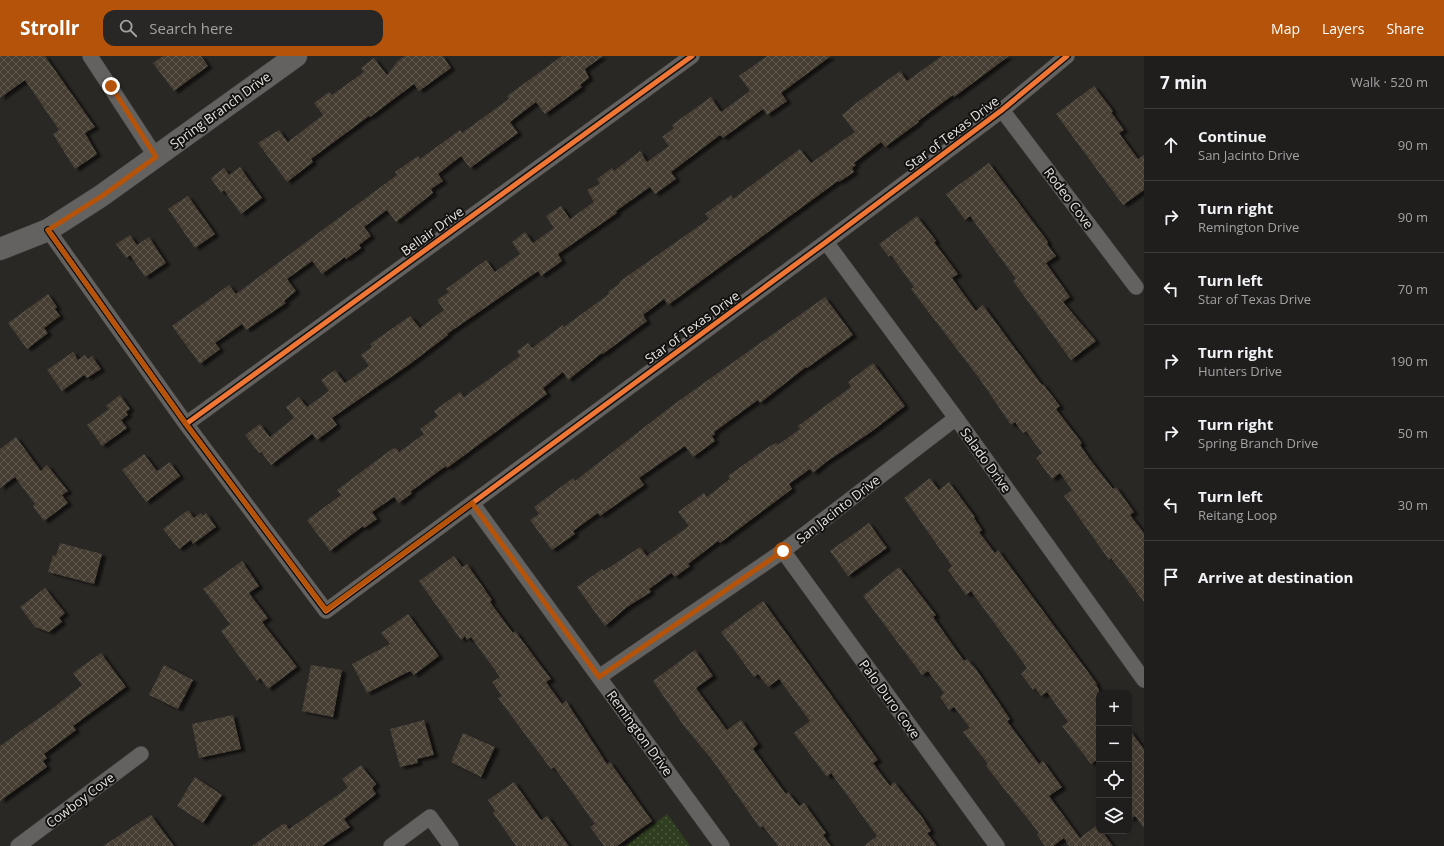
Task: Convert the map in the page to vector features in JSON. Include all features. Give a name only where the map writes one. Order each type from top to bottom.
[{"type":"street","points":[[90,56],[156,157]]},
{"type":"street","name":"Spring Branch Drive","points":[[0,249],[48,230],[102,196],[296,56]]},
{"type":"street","name":"Bellair Drive","points":[[186,424],[692,56]]},
{"type":"street","name":"Star of Texas Drive","points":[[186,424],[326,610],[826,242],[1002,110],[1067,56]]},
{"type":"street","name":"Rodeo Cove","points":[[1002,110],[1136,287]]},
{"type":"street","points":[[48,230],[186,424]]},
{"type":"street","name":"Salado Drive","points":[[826,242],[956,418],[1144,680]]},
{"type":"street","name":"San Jacinto Drive","points":[[599,677],[783,551],[956,418]]},
{"type":"street","name":"Remington Drive","points":[[472,503],[722,846]]},
{"type":"street","name":"Palo Duro Cove","points":[[783,551],[997,846]]},
{"type":"street","name":"Cowboy Cove","points":[[18,846],[141,754]]},
{"type":"street","points":[[391,846],[430,817],[451,846]]},
{"type":"green space","points":[[667,814],[690,846],[625,846]]},
{"type":"building","points":[[0,56],[45,56],[95,127],[85,133],[97,154],[75,169],[53,134],[59,130],[25,80],[0,98]]},
{"type":"building","points":[[163,56],[201,56],[208,66],[174,91],[153,63]]},
{"type":"building","points":[[405,56],[443,56],[451,68],[419,91],[414,84],[311,159],[313,162],[287,182],[258,143],[279,130],[288,142],[323,115],[314,103],[329,92],[332,95],[364,72],[361,68],[374,58],[387,75],[398,61]]},
{"type":"building","points":[[562,56],[603,56],[585,69],[589,78],[580,85],[582,87],[545,114],[536,102],[510,122],[518,133],[470,168],[461,156],[438,174],[443,181],[431,189],[433,193],[396,222],[387,210],[364,227],[371,236],[359,245],[361,248],[346,259],[345,257],[322,274],[312,261],[287,279],[296,291],[284,301],[286,303],[246,330],[242,324],[215,343],[220,349],[200,364],[172,326],[229,285],[236,294],[397,175],[395,172],[418,156],[420,159],[460,130],[462,133],[509,99],[507,96]]},
{"type":"building","points":[[767,56],[831,56],[781,93],[787,101],[767,115],[763,109],[723,138],[720,135],[671,172],[676,179],[655,194],[650,187],[616,211],[617,213],[558,254],[562,261],[541,276],[538,271],[447,334],[448,335],[410,364],[332,418],[337,425],[317,440],[312,434],[271,465],[261,452],[259,453],[245,435],[260,424],[270,437],[294,418],[286,407],[299,397],[307,407],[329,391],[321,380],[335,370],[345,383],[369,366],[361,355],[372,347],[370,344],[410,316],[420,328],[444,310],[437,300],[449,292],[446,289],[486,260],[495,272],[520,254],[512,242],[525,232],[533,243],[554,228],[546,216],[561,206],[570,219],[594,202],[587,190],[600,184],[597,179],[612,168],[614,171],[640,151],[647,162],[669,146],[662,137],[674,128],[672,125],[711,97],[721,112],[750,91],[739,76]]},
{"type":"building","points":[[942,56],[1009,56],[954,97],[953,95],[885,147],[881,142],[854,163],[856,165],[852,168],[854,172],[839,182],[838,181],[668,305],[664,299],[643,315],[647,321],[603,354],[602,353],[568,380],[563,372],[543,388],[547,394],[447,468],[446,466],[410,492],[412,493],[399,503],[394,497],[372,512],[377,519],[364,528],[363,526],[330,551],[307,520],[341,495],[337,490],[392,449],[396,448],[399,452],[424,434],[420,429],[438,416],[434,411],[460,392],[464,397],[496,374],[520,356],[517,351],[528,343],[532,348],[563,325],[564,327],[609,294],[608,292],[620,283],[619,282],[709,219],[705,214],[731,195],[733,199],[800,149],[811,163],[855,132],[842,115],[855,104],[900,71],[907,81]]},
{"type":"building","points":[[1094,86],[1113,111],[1111,112],[1124,130],[1119,133],[1138,159],[1144,155],[1144,190],[1123,205],[1056,114]]},
{"type":"building","points":[[989,163],[1048,242],[1047,244],[1056,256],[1046,263],[1070,297],[1063,302],[1096,341],[1071,360],[1013,281],[1016,279],[970,216],[965,220],[946,194]]},
{"type":"building","points":[[240,167],[262,198],[241,214],[224,190],[221,193],[211,178],[224,168],[229,175]]},
{"type":"building","points":[[188,196],[215,234],[195,248],[168,209]]},
{"type":"building","points":[[917,216],[958,274],[952,278],[976,311],[983,305],[1042,385],[1043,384],[1060,406],[1056,409],[1082,443],[1080,445],[1089,458],[1113,489],[1116,487],[1134,512],[1130,515],[1144,533],[1144,602],[1111,558],[1109,560],[1064,496],[1072,490],[1060,473],[1052,479],[1036,458],[1042,453],[1026,431],[1023,433],[1015,422],[1011,425],[979,378],[911,289],[914,287],[891,255],[889,257],[879,244]]},
{"type":"building","points":[[130,235],[137,245],[149,237],[166,263],[145,277],[130,255],[126,258],[116,244]]},
{"type":"building","points":[[48,294],[57,307],[55,309],[60,316],[44,328],[48,333],[27,349],[8,323]]},
{"type":"building","points":[[825,297],[853,335],[807,368],[806,367],[760,403],[758,400],[714,432],[715,434],[712,436],[715,441],[693,457],[685,446],[639,478],[644,485],[600,516],[598,513],[573,531],[575,534],[552,550],[530,520],[539,514],[534,507],[573,478],[575,481],[673,405]]},
{"type":"building","points":[[73,352],[78,360],[85,355],[88,359],[92,356],[101,369],[87,378],[84,375],[62,391],[47,370]]},
{"type":"building","points":[[873,363],[905,406],[871,432],[826,462],[813,473],[810,469],[789,484],[792,489],[720,543],[718,541],[688,564],[690,566],[675,577],[671,573],[649,589],[651,592],[627,607],[605,626],[577,587],[602,569],[604,571],[640,547],[647,556],[689,526],[678,512],[704,493],[707,497],[730,479],[728,476],[770,446],[776,443],[778,445],[800,429],[798,426],[851,387],[848,382]]},
{"type":"building","points":[[120,395],[130,409],[126,412],[128,415],[121,420],[127,428],[102,446],[87,425],[109,409],[106,406]]},
{"type":"building","points":[[16,437],[41,471],[47,465],[68,491],[62,495],[68,503],[44,521],[34,508],[33,506],[35,504],[15,477],[0,488],[0,449]]},
{"type":"building","points":[[144,454],[157,471],[170,462],[180,476],[146,502],[122,470]]},
{"type":"building","points":[[930,478],[939,490],[949,482],[975,517],[974,518],[982,530],[979,532],[995,553],[998,550],[1097,684],[1096,685],[1099,690],[1096,690],[1096,760],[1091,764],[1062,726],[1068,722],[1047,692],[1041,696],[1035,688],[1033,690],[1021,674],[1027,668],[971,591],[966,595],[948,570],[952,566],[904,498]]},
{"type":"building","points":[[188,510],[194,518],[201,513],[203,516],[206,513],[216,527],[193,544],[191,540],[179,549],[163,529]]},
{"type":"building","points":[[869,523],[887,548],[848,576],[830,551]]},
{"type":"building","points":[[60,543],[102,554],[94,584],[48,572],[53,555],[56,556]]},
{"type":"building","points":[[454,556],[462,567],[467,564],[492,600],[490,602],[513,633],[515,631],[551,679],[546,682],[562,704],[566,701],[607,764],[610,762],[652,821],[617,846],[604,846],[590,827],[595,824],[554,767],[551,769],[498,698],[502,696],[492,682],[500,677],[471,637],[467,640],[465,636],[461,640],[419,581]]},
{"type":"building","points":[[242,561],[259,586],[249,593],[268,618],[262,622],[297,667],[268,689],[260,678],[257,681],[221,631],[230,624],[203,589]]},
{"type":"building","points":[[899,567],[936,615],[933,617],[964,661],[967,659],[976,669],[1010,719],[1007,721],[1039,764],[1043,761],[1062,787],[1049,796],[1080,838],[1096,826],[1096,834],[1104,834],[1113,846],[1069,846],[1064,838],[1053,846],[1045,846],[1037,835],[1039,833],[986,766],[988,764],[963,732],[970,728],[954,707],[949,710],[940,697],[944,693],[928,671],[922,675],[863,596]]},
{"type":"building","points":[[45,588],[65,613],[59,618],[62,622],[49,632],[35,627],[20,607]]},
{"type":"building","points":[[763,601],[878,760],[873,763],[890,786],[894,782],[922,817],[931,831],[927,833],[937,846],[864,846],[877,836],[831,773],[827,777],[794,733],[810,721],[779,679],[768,687],[758,674],[754,677],[721,632]]},
{"type":"building","points":[[408,614],[439,656],[414,675],[410,671],[367,693],[352,664],[390,644],[381,633]]},
{"type":"building","points":[[695,650],[713,676],[696,688],[727,730],[741,720],[758,744],[753,749],[786,794],[788,792],[799,806],[804,803],[826,833],[823,835],[831,846],[778,846],[763,826],[760,828],[713,761],[684,726],[653,681]]},
{"type":"building","points":[[101,653],[126,687],[73,726],[76,730],[44,754],[47,758],[43,761],[47,767],[0,801],[0,746],[82,685],[73,673]]},
{"type":"building","points":[[164,665],[193,680],[178,709],[149,695]]},
{"type":"building","points":[[311,665],[342,670],[333,717],[302,711]]},
{"type":"building","points":[[233,715],[241,749],[199,758],[192,724]]},
{"type":"building","points":[[424,720],[434,755],[417,759],[418,763],[400,767],[390,729]]},
{"type":"building","points":[[463,733],[495,747],[481,777],[451,762]]},
{"type":"building","points":[[1132,733],[1144,749],[1144,828],[1135,816],[1132,818]]},
{"type":"building","points":[[361,765],[376,784],[372,788],[376,794],[344,819],[350,827],[322,846],[252,846],[283,824],[286,824],[289,829],[348,788],[342,779]]},
{"type":"building","points":[[195,777],[222,795],[203,823],[177,806]]},
{"type":"building","points":[[514,782],[541,820],[547,816],[569,846],[516,846],[493,813],[495,811],[488,800]]},
{"type":"building","points":[[151,815],[174,846],[103,846],[137,824]]},
{"type":"cycle path","points":[[186,424],[692,56]]},
{"type":"cycle path","points":[[48,230],[186,424],[326,611],[826,242],[1002,110],[1067,56]]},
{"type":"route","points":[[111,86],[156,157],[102,196],[48,230],[186,424],[326,610],[472,503],[599,677],[783,551]]}]
